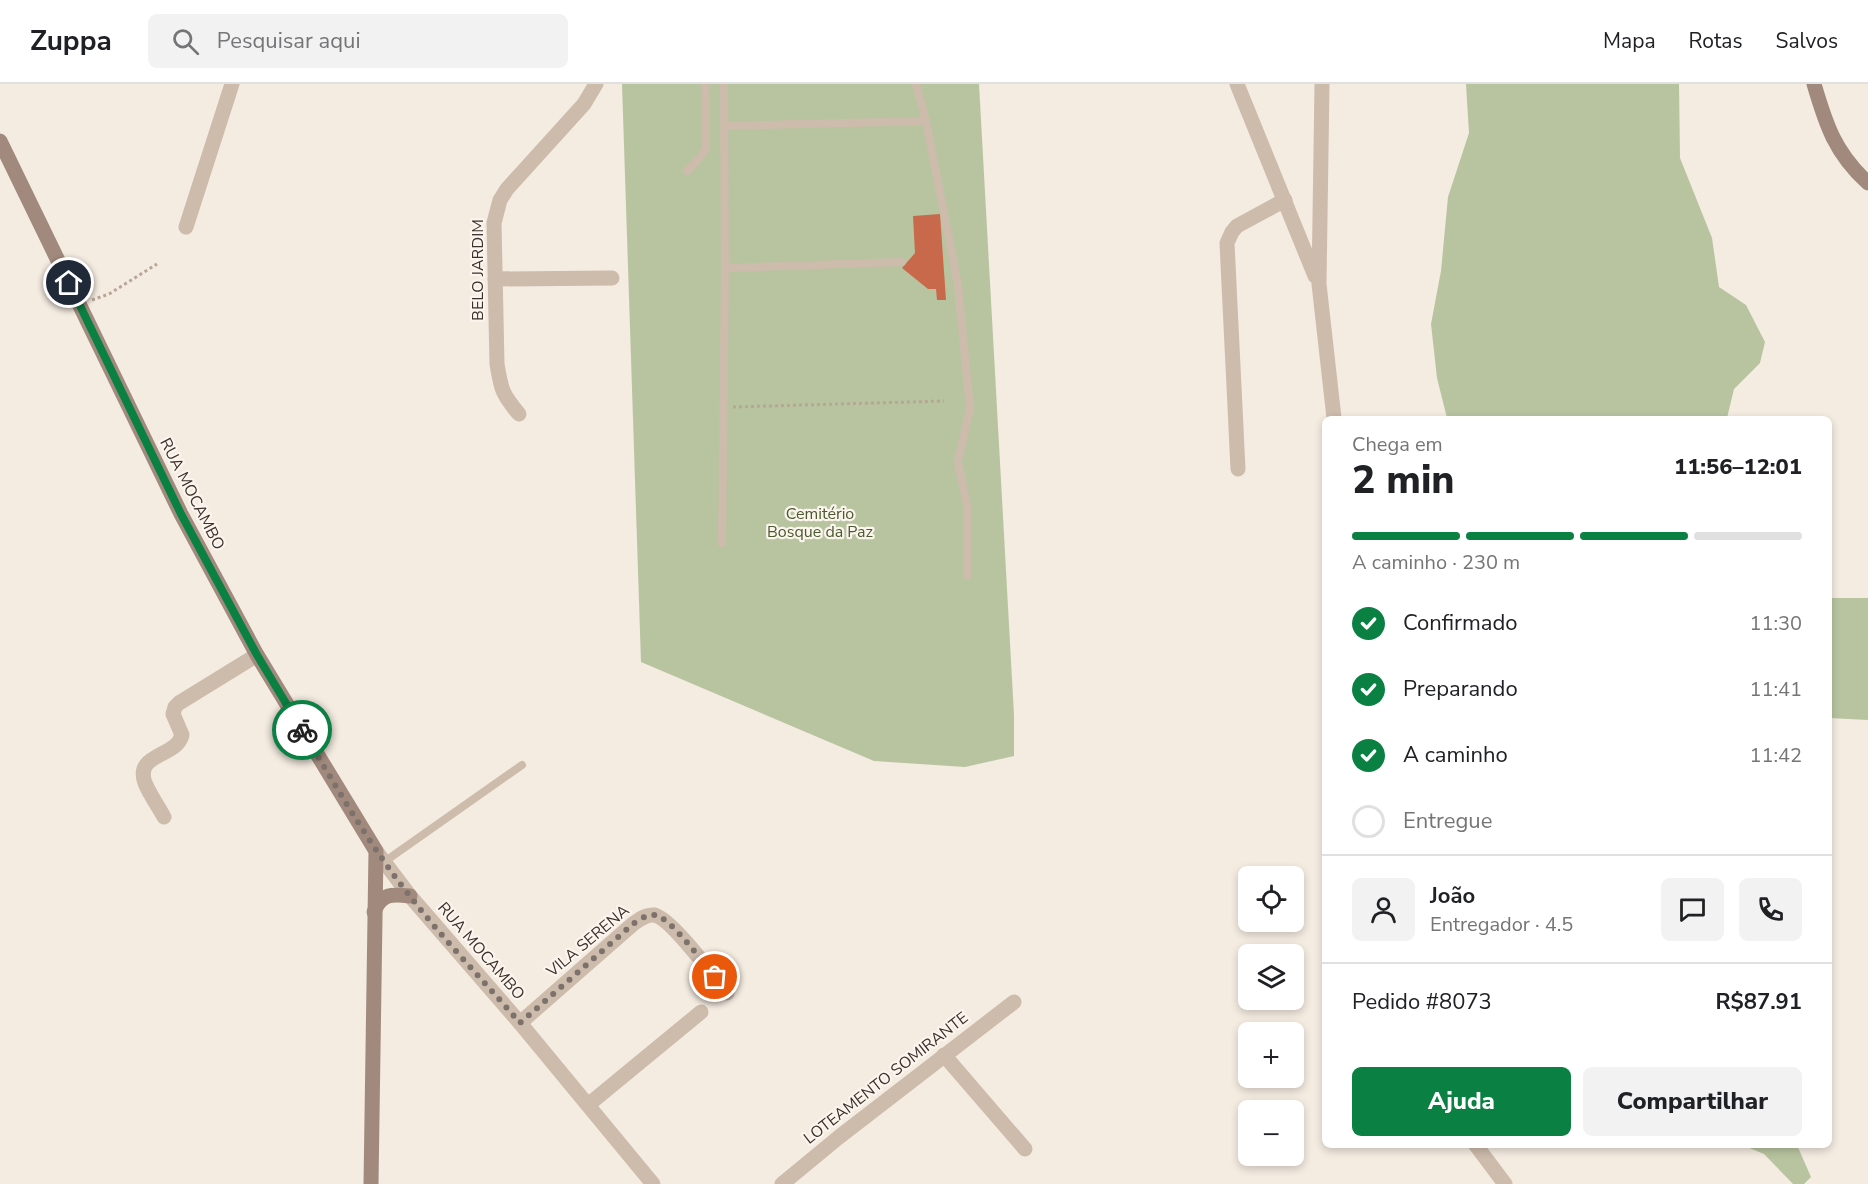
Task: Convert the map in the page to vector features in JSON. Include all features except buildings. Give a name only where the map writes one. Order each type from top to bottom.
[{"type":"main road","points":[[1814,84],[1826,124],[1838,149],[1868,183]]},
{"type":"main road","name":"RUA MOCAMBO","points":[[0,141],[181,514],[257,655],[380,856]]},
{"type":"main road","points":[[371,1184],[374,912],[380,856]]},
{"type":"main road","points":[[374,912],[377,903],[387,896],[394,894],[410,897]]},
{"type":"street","points":[[186,227],[231,84]]},
{"type":"street","name":"BELO JARDIM","points":[[519,414],[505,398],[497,364],[494,223],[500,200],[516,178],[584,104],[596,84]]},
{"type":"street","points":[[1237,84],[1318,284]]},
{"type":"street","points":[[1322,84],[1318,284],[1334,416]]},
{"type":"street","points":[[1238,469],[1227,243],[1237,226],[1285,200]]},
{"type":"street","points":[[495,279],[612,278]]},
{"type":"street","points":[[164,817],[143,775],[144,768],[149,761],[177,745],[182,739],[173,711],[179,703],[257,655]]},
{"type":"street","name":"RUA MOCAMBO","points":[[380,856],[410,897],[520,1023],[653,1184]]},
{"type":"street","name":"VILA SERENA","points":[[520,1023],[633,924],[648,916],[655,915],[661,918],[676,931],[727,993]]},
{"type":"street","name":"LOTEAMENTO SOMIRANTE","points":[[782,1184],[1014,1002]]},
{"type":"street","points":[[588,1105],[701,1012]]},
{"type":"street","points":[[944,1055],[1025,1149]]},
{"type":"street","points":[[1478,1148],[1505,1184]]},
{"type":"lane","points":[[687,171],[706,148],[705,84]]},
{"type":"lane","points":[[722,543],[725,267],[723,84]]},
{"type":"lane","points":[[916,84],[926,121],[958,285],[970,408],[958,462],[968,505],[967,576]]},
{"type":"lane","points":[[725,126],[926,121]]},
{"type":"lane","points":[[725,267],[902,262]]},
{"type":"lane","points":[[380,856],[522,765]]},
{"type":"path","points":[[79,304],[109,294],[158,264]]},
{"type":"path","points":[[723,407],[944,401]]},
{"type":"green space","name":"Cemitério Bosque da Paz","points":[[622,84],[979,84],[1014,715],[1014,756],[965,767],[874,761],[641,662]]},
{"type":"green space","points":[[1466,84],[1679,84],[1680,158],[1712,238],[1719,287],[1746,305],[1765,342],[1760,363],[1734,389],[1727,416],[1446,416],[1437,378],[1431,324],[1441,271],[1448,197],[1469,133]]},
{"type":"green space","points":[[1832,598],[1868,598],[1868,720],[1832,718]]},
{"type":"green space","points":[[1749,1148],[1798,1148],[1811,1177],[1804,1184],[1793,1184],[1764,1154]]},
{"type":"way so far","points":[[302,730],[364,834],[410,897],[520,1023],[633,924],[648,916],[655,915],[661,918],[676,931],[715,977]]},
{"type":"route","points":[[69,283],[181,514],[257,655],[302,730]]}]
